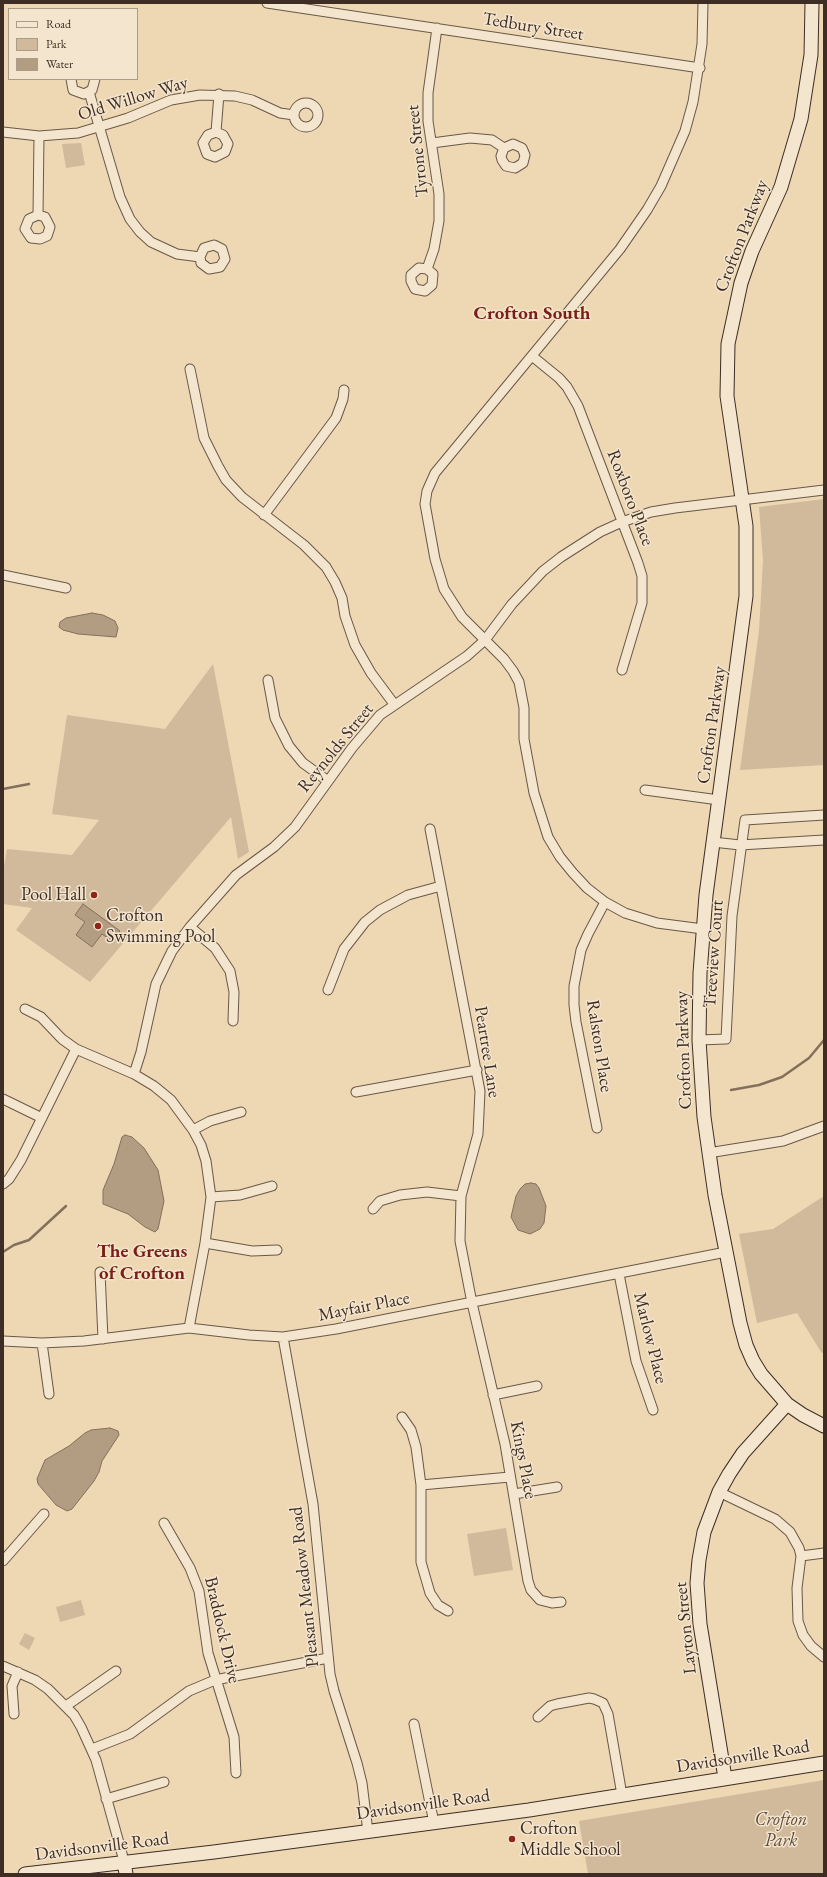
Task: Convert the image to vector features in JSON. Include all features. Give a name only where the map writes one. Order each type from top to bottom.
[{"type":"street","name":"Tedbury Street","points":[[267,3],[700,68]]},
{"type":"street","points":[[703,3],[700,68],[693,102],[685,132],[651,204],[620,249],[435,474],[427,491],[425,504],[439,576],[444,589],[462,617],[504,658],[519,682],[524,708],[524,739],[534,793],[548,837],[572,873],[605,902],[625,913],[644,920],[670,926],[703,929]]},
{"type":"street","name":"Crofton Parkway","points":[[812,3],[811,55],[801,119],[781,187],[752,251],[741,283],[728,344],[727,396],[743,500],[747,562],[746,596],[713,842],[703,929],[699,996],[699,1040],[708,1153],[740,1323],[746,1345],[761,1374],[787,1404],[803,1415],[824,1426]]},
{"type":"street","name":"Tyrone Street","points":[[427,269],[438,235],[440,208],[428,121],[428,93],[437,28]]},
{"type":"street","points":[[71,80],[71,86],[77,92],[84,94],[89,92],[95,85],[95,80]]},
{"type":"street","points":[[89,92],[125,208],[140,232],[164,249],[177,254],[200,257]]},
{"type":"street","points":[[216,132],[219,94]]},
{"type":"street","name":"Old Willow Way","points":[[3,132],[39,136],[78,133],[100,128],[171,100],[200,95],[219,94],[252,100],[280,112],[294,115]]},
{"type":"street","points":[[38,215],[39,136]]},
{"type":"street","points":[[432,143],[458,138],[482,138],[492,140],[504,148]]},
{"type":"street","name":"Roxboro Place","points":[[532,356],[558,378],[572,396],[638,563],[643,589],[639,614],[622,670]]},
{"type":"street","points":[[190,369],[200,421],[210,453],[226,480],[242,497],[314,553],[326,567],[342,598],[345,616],[355,645],[371,673],[394,704]]},
{"type":"street","points":[[264,515],[336,418],[343,399],[344,390]]},
{"type":"street","name":"Reynolds Street","points":[[134,1074],[141,1052],[156,984],[172,951],[190,927],[236,875],[284,838],[368,727],[394,704],[467,656],[485,640],[512,604],[543,571],[582,543],[622,522],[652,512],[824,490]]},
{"type":"street","points":[[3,576],[66,588]]},
{"type":"street","points":[[268,680],[275,718],[289,746],[303,763],[328,781]]},
{"type":"street","points":[[645,790],[719,800]]},
{"type":"street","points":[[740,845],[745,820],[824,815]]},
{"type":"street","name":"Peartree Lane","points":[[430,829],[480,1091],[480,1120],[474,1151],[461,1196],[460,1241],[472,1302]]},
{"type":"street","points":[[713,842],[740,845],[824,840]]},
{"type":"street","name":"Treeview Court","points":[[699,1040],[726,1039],[732,916],[740,845]]},
{"type":"street","points":[[328,990],[344,949],[365,922],[380,910],[408,895],[441,886]]},
{"type":"street","name":"Ralston Place","points":[[596,1128],[576,1022],[574,992],[581,950],[605,902]]},
{"type":"street","points":[[190,927],[218,952],[230,971],[234,992],[233,1021]]},
{"type":"street","points":[[25,1009],[41,1017],[54,1032],[76,1049],[134,1074],[154,1086],[170,1100],[193,1130],[201,1145],[206,1161],[211,1197],[205,1243],[189,1328]]},
{"type":"street","points":[[3,1184],[9,1179],[21,1160],[76,1049]]},
{"type":"street","points":[[356,1092],[476,1070]]},
{"type":"street","points":[[3,1099],[42,1118]]},
{"type":"street","points":[[193,1130],[210,1121],[241,1112]]},
{"type":"street","points":[[708,1153],[783,1141],[824,1126]]},
{"type":"street","points":[[211,1197],[240,1195],[272,1186]]},
{"type":"street","points":[[373,1209],[380,1201],[400,1194],[427,1192],[461,1196]]},
{"type":"street","points":[[205,1243],[252,1251],[277,1250]]},
{"type":"street","name":"Mayfair Place","points":[[3,1341],[42,1343],[103,1339],[189,1328],[249,1335],[283,1337],[336,1329],[726,1252]]},
{"type":"street","points":[[100,1272],[103,1339]]},
{"type":"street","name":"Marlow Place","points":[[619,1274],[636,1361],[653,1410]]},
{"type":"street","name":"Kings Place","points":[[472,1302],[505,1444],[528,1581],[531,1590],[540,1600],[552,1603],[561,1602]]},
{"type":"street","name":"Pleasant Meadow Road","points":[[283,1337],[313,1504],[328,1658],[334,1691],[361,1776],[368,1832]]},
{"type":"street","points":[[42,1343],[49,1394]]},
{"type":"street","points":[[493,1396],[537,1386]]},
{"type":"street","name":"Layton Street","points":[[725,1778],[698,1605],[699,1560],[704,1532],[719,1492],[744,1453],[787,1404]]},
{"type":"street","points":[[402,1417],[414,1436],[421,1485],[421,1562],[430,1593],[438,1605],[448,1611]]},
{"type":"street","points":[[421,1485],[510,1476]]},
{"type":"street","points":[[514,1494],[557,1487]]},
{"type":"street","points":[[719,1492],[775,1519],[784,1525],[795,1539],[801,1556],[796,1608],[798,1621],[803,1635],[810,1646],[824,1657]]},
{"type":"street","points":[[3,1560],[44,1514]]},
{"type":"street","name":"Braddock Drive","points":[[164,1523],[190,1568],[199,1591],[208,1653],[215,1680],[234,1737],[236,1773]]},
{"type":"street","points":[[801,1556],[824,1554]]},
{"type":"street","points":[[92,1749],[130,1734],[190,1691],[215,1680],[328,1658]]},
{"type":"street","points":[[3,1666],[18,1672],[48,1689],[66,1706],[81,1727],[92,1749],[125,1868]]},
{"type":"street","points":[[66,1706],[116,1671]]},
{"type":"street","points":[[14,1714],[12,1686],[18,1672]]},
{"type":"street","points":[[538,1717],[550,1706],[557,1704],[589,1698],[602,1703],[608,1714],[622,1795]]},
{"type":"street","points":[[414,1724],[434,1823]]},
{"type":"street","name":"Davidsonville Road","points":[[26,1874],[125,1868],[214,1852],[434,1823],[824,1763]]},
{"type":"street","points":[[106,1799],[164,1782]]},
{"type":"green space","points":[[81,143],[85,165],[66,168],[62,144]]},
{"type":"green space","points":[[824,499],[824,765],[740,770],[759,631],[763,560],[759,507]]},
{"type":"green space","points":[[213,664],[249,852],[238,859],[231,817],[90,982],[16,930],[32,908],[3,904],[3,872],[7,849],[72,855],[99,820],[52,814],[67,715],[165,729]]},
{"type":"green space","points":[[824,1196],[824,1354],[821,1352],[797,1313],[757,1323],[739,1234],[773,1229]]},
{"type":"green space","points":[[506,1528],[513,1570],[474,1576],[467,1534]]},
{"type":"green space","points":[[81,1600],[85,1615],[60,1622],[56,1607]]},
{"type":"green space","points":[[25,1633],[35,1638],[29,1650],[19,1644]]},
{"type":"green space","name":"Crofton Park","points":[[824,1780],[824,1874],[588,1874],[579,1821]]},
{"type":"water","points":[[92,613],[103,615],[115,621],[118,628],[116,637],[78,634],[63,630],[59,627],[60,622],[66,618]]},
{"type":"water","name":"Crofton Swimming Pool","points":[[83,904],[120,931],[112,941],[102,934],[92,947],[76,935],[85,922],[75,915]]},
{"type":"water","points":[[125,1135],[132,1137],[144,1148],[158,1170],[164,1201],[158,1229],[155,1232],[145,1227],[128,1214],[103,1204],[103,1190],[114,1164],[122,1137]]},
{"type":"water","points":[[525,1184],[536,1184],[539,1188],[546,1206],[544,1223],[540,1229],[530,1234],[518,1230],[511,1217],[516,1196],[520,1189]]},
{"type":"water","points":[[110,1428],[118,1431],[119,1435],[102,1461],[99,1472],[94,1481],[72,1509],[67,1511],[56,1505],[38,1484],[37,1479],[45,1460],[69,1446],[91,1430]]},
{"type":"waterway","points":[[3,789],[29,784]]},
{"type":"waterway","points":[[731,1090],[759,1085],[782,1077],[809,1058],[824,1040]]},
{"type":"waterway","points":[[3,1252],[14,1245],[29,1240],[66,1206]]},
{"type":"place","name":"Pool Hall","points":[[94,895]]},
{"type":"place","name":"Crofton Swimming Pool","points":[[98,926]]},
{"type":"place","name":"Crofton Middle School","points":[[512,1839]]},
{"type":"district","name":"Crofton South","points":[[532,314]]},
{"type":"district","name":"The Greens of Crofton","points":[[142,1263]]}]
